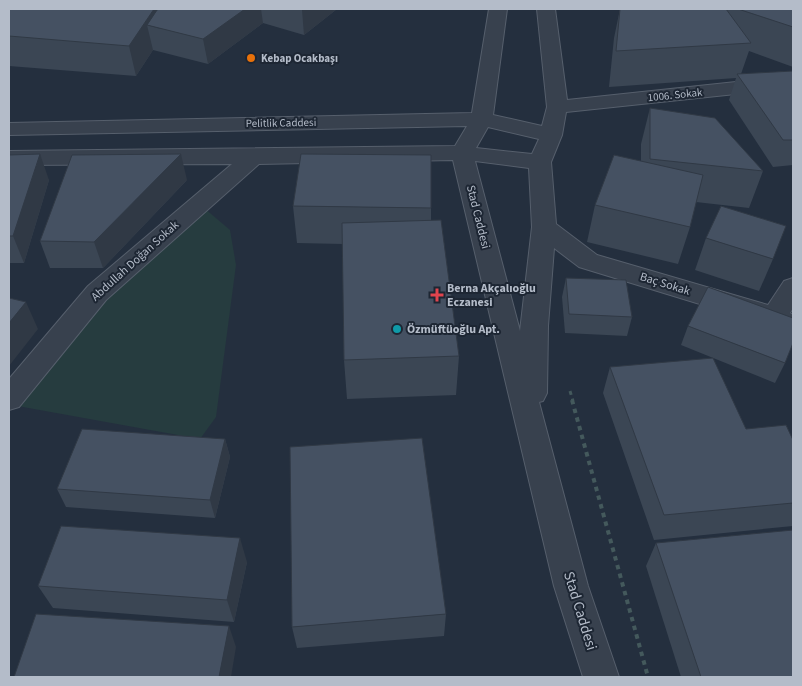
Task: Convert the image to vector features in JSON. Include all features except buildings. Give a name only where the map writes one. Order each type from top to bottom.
[{"type":"street","points":[[462,153],[482,119],[498,9]]},
{"type":"street","name":"Stad Caddesi","points":[[532,427],[534,326],[544,227],[540,162],[551,135],[557,106],[546,9]]},
{"type":"street","name":"1006. Sokak","points":[[557,106],[793,82]]},
{"type":"street","name":"Pelitlik Caddesi","points":[[9,129],[482,119],[551,135]]},
{"type":"street","points":[[9,158],[253,158],[462,153],[540,162]]},
{"type":"street","name":"Stad Caddesi","points":[[462,153],[571,586],[601,677]]},
{"type":"street","name":"Abdullah Doğan Sokak","points":[[9,399],[97,293],[253,158]]},
{"type":"street","name":"Baç Sokak","points":[[544,227],[588,260],[783,321]]},
{"type":"street","points":[[783,321],[793,287]]},
{"type":"path","points":[[568,385],[648,677]]},
{"type":"green space","points":[[204,208],[230,230],[236,265],[216,417],[200,439],[12,405],[104,294]]},
{"type":"place","name":"Kebap Ocakbaşı","points":[[251,58]]},
{"type":"place","name":"Berna Akçalıoğlu Eczanesi","points":[[437,295]]},
{"type":"place","name":"Özmüftüoğlu Apt.","points":[[397,329]]}]
